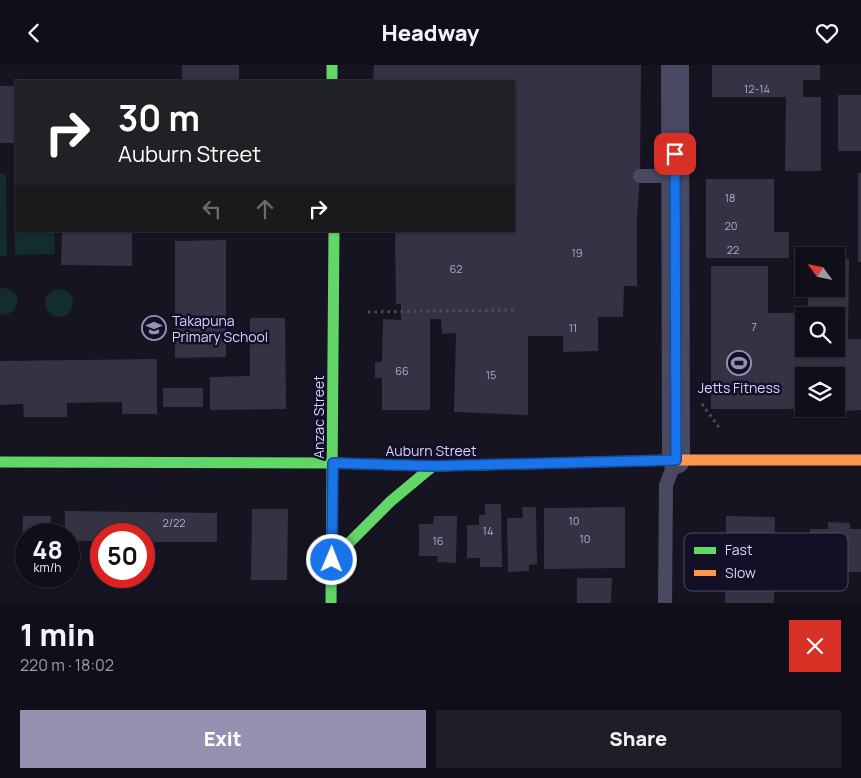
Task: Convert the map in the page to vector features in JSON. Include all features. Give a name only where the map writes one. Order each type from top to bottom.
[{"type":"main road","points":[[332,65],[332,80]]},
{"type":"main road","name":"Anzac Street","points":[[331,603],[334,232]]},
{"type":"main road","name":"Auburn Street","points":[[0,462],[333,463],[433,466],[676,460],[861,460]]},
{"type":"main road","points":[[332,560],[391,501],[433,466]]},
{"type":"street","points":[[675,65],[676,460]]},
{"type":"lane","points":[[640,176],[675,176]]},
{"type":"lane","points":[[665,603],[666,485],[676,460]]},
{"type":"path","points":[[368,312],[517,310]]},
{"type":"path","points":[[702,404],[721,430]]},
{"type":"green space","points":[[0,174],[6,174],[7,256],[0,256]]},
{"type":"green space","points":[[15,232],[54,232],[55,254],[15,254]]},
{"type":"green space","points":[[0,288],[8,289],[17,296],[16,307],[8,314],[0,315]]},
{"type":"green space","points":[[59,289],[69,293],[73,303],[69,313],[59,317],[49,313],[45,303],[49,293]]},
{"type":"building","points":[[182,65],[239,65],[239,80],[182,80]]},
{"type":"building","points":[[374,65],[641,65],[637,286],[624,286],[623,317],[598,317],[598,351],[563,352],[563,336],[528,336],[528,415],[454,412],[456,333],[442,334],[441,319],[430,319],[430,410],[382,410],[382,378],[375,378],[375,362],[382,362],[383,319],[401,320],[401,304],[396,304],[395,232],[515,232],[515,80],[373,80]]},
{"type":"building","points":[[712,65],[820,65],[820,80],[803,80],[803,97],[821,97],[821,171],[785,171],[786,97],[712,97]]},
{"type":"building","points":[[0,86],[15,86],[15,143],[0,143]]},
{"type":"building","points":[[838,95],[861,95],[861,151],[838,151]]},
{"type":"building","points":[[858,173],[861,173],[861,262],[858,262]]},
{"type":"building","points":[[706,179],[774,179],[774,232],[789,232],[789,258],[706,258]]},
{"type":"building","points":[[62,232],[132,232],[132,266],[61,265]]},
{"type":"building","points":[[226,240],[226,357],[175,358],[175,241]]},
{"type":"building","points":[[845,259],[849,259],[848,339],[861,339],[861,410],[845,411],[845,367],[795,367],[795,409],[711,409],[711,266],[768,266],[768,313],[795,313],[795,357],[845,357],[845,307],[808,307],[808,297],[845,297]]},
{"type":"building","points":[[250,318],[285,318],[286,409],[210,410],[210,377],[250,376]]},
{"type":"building","points":[[157,359],[157,414],[122,414],[122,402],[67,403],[67,417],[24,417],[23,404],[0,405],[0,361]]},
{"type":"building","points":[[163,388],[203,388],[203,407],[163,407]]},
{"type":"building","points":[[485,504],[501,504],[502,567],[480,567],[480,558],[467,558],[467,525],[479,525],[479,515],[485,515]]},
{"type":"building","points":[[522,507],[536,507],[537,564],[529,565],[529,571],[508,572],[507,518],[523,518]]},
{"type":"building","points":[[625,507],[625,568],[544,569],[544,508]]},
{"type":"building","points":[[252,509],[288,509],[287,580],[251,580]]},
{"type":"building","points":[[65,511],[217,513],[217,542],[155,542],[155,523],[90,523],[90,541],[80,541],[80,523],[65,523]]},
{"type":"building","points":[[23,516],[51,516],[51,523],[23,523]]},
{"type":"building","points":[[434,516],[457,516],[456,563],[437,562],[438,556],[419,556],[419,524],[433,524]]},
{"type":"building","points":[[726,516],[775,517],[775,533],[726,533]]},
{"type":"building","points":[[828,522],[850,523],[850,529],[861,529],[861,572],[848,572],[848,533],[810,533],[810,529],[828,529]]},
{"type":"building","points":[[577,578],[612,578],[611,603],[577,603]]},
{"type":"building","points":[[725,591],[774,591],[774,603],[725,603]]},
{"type":"traffic: fast","points":[[332,65],[332,80]]},
{"type":"traffic: fast","points":[[331,603],[334,232]]},
{"type":"traffic: fast","points":[[0,462],[333,463],[433,466],[520,464]]},
{"type":"traffic: fast","points":[[332,560],[391,501],[433,466]]},
{"type":"traffic: slow","points":[[520,464],[676,460],[861,460]]},
{"type":"place","name":"Takapuna Primary School","points":[[154,328]]},
{"type":"place","name":"Jetts Fitness","points":[[739,363]]},
{"type":"route","points":[[332,560],[333,463],[433,466],[676,460],[675,154]]}]
